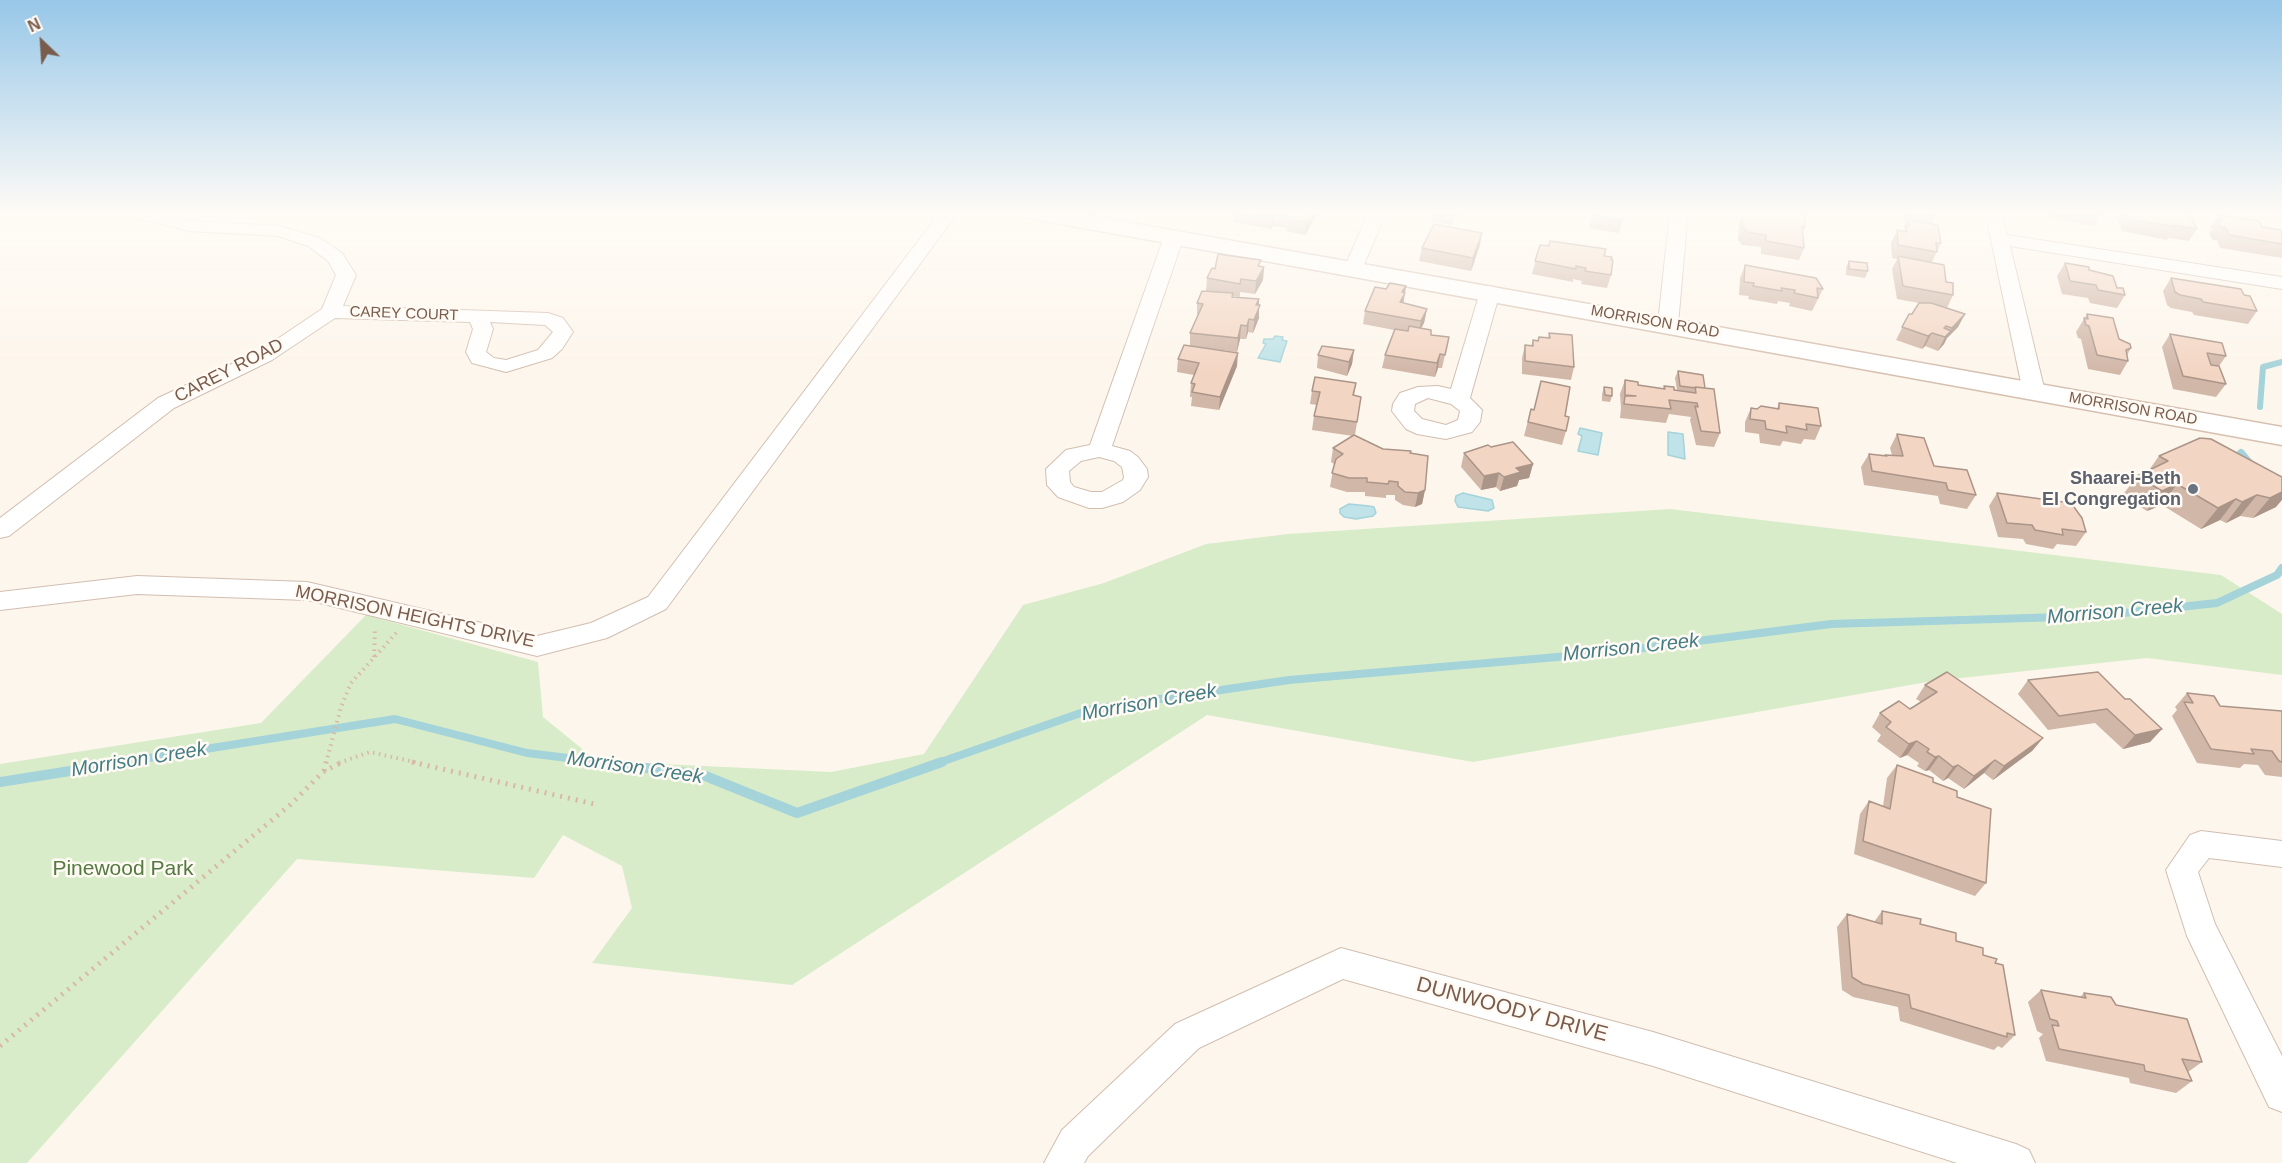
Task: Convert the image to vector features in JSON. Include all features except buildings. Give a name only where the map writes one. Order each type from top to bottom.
[{"type":"street","points":[[331,312],[346,275],[340,265]]},
{"type":"street","name":"MORRISON HEIGHTS DRIVE","points":[[0,601],[137,585],[307,591],[537,646],[598,631],[657,603],[909,265]]},
{"type":"street","points":[[1099,450],[1165,265]]},
{"type":"street","name":"MORRISON ROAD","points":[[1332,265],[2282,436]]},
{"type":"street","points":[[1353,269],[1355,265]]},
{"type":"street","points":[[1668,324],[1674,265]]},
{"type":"street","points":[[2006,265],[2034,392]]},
{"type":"street","points":[[2168,265],[2282,283]]},
{"type":"street","points":[[1460,399],[1490,292]]},
{"type":"street","name":"CAREY COURT","points":[[331,312],[478,316]]},
{"type":"street","name":"CAREY ROAD","points":[[0,530],[166,403],[265,356],[331,312]]},
{"type":"street","points":[[2282,854],[2201,844],[2182,870],[2199,926],[2282,1094]]},
{"type":"street","name":"DUNWOODY DRIVE","points":[[1063,1163],[1075,1143],[1186,1036],[1341,963],[1653,1048],[2016,1163]]},
{"type":"path","points":[[374,657],[375,607]]},
{"type":"path","points":[[323,772],[337,720],[351,683],[398,631],[417,616]]},
{"type":"path","points":[[0,1046],[290,805],[323,772],[349,758],[370,752],[594,804]]},
{"type":"green space","name":"Pinewood Park","points":[[1670,509],[2221,575],[2282,614],[2282,675],[2147,658],[1933,681],[1473,762],[1207,715],[792,985],[592,963],[632,908],[622,866],[563,835],[534,878],[297,859],[27,1163],[0,1163],[0,764],[261,723],[366,615],[538,662],[543,717],[597,761],[831,772],[924,754],[1023,605],[1104,583],[1206,544],[1288,534]]},
{"type":"water","points":[[1275,336],[1283,337],[1282,340],[1287,341],[1280,362],[1258,358],[1266,344],[1263,343],[1264,339],[1273,339]]},
{"type":"water","points":[[1580,428],[1602,433],[1598,455],[1578,451],[1582,436],[1578,434]]},
{"type":"water","points":[[1668,432],[1683,434],[1685,459],[1668,455]]},
{"type":"water","points":[[1463,493],[1492,500],[1494,508],[1488,511],[1458,507],[1455,501],[1456,496]]},
{"type":"water","points":[[1349,504],[1374,507],[1376,513],[1373,516],[1356,519],[1344,517],[1340,509]]},
{"type":"waterway","name":"Morrison Creek","points":[[2260,407],[2263,367],[2282,362]]},
{"type":"waterway","name":"Morrison Creek","points":[[2241,453],[2251,465]]},
{"type":"waterway","name":"Morrison Creek","points":[[938,763],[1092,709],[1289,680],[1604,653],[1831,624],[2095,616],[2217,603],[2277,575],[2282,568]]},
{"type":"waterway","name":"Morrison Creek","points":[[117,763],[395,719],[527,753],[609,763]]},
{"type":"waterway","name":"Morrison Creek","points":[[0,782],[127,762]]},
{"type":"waterway","name":"Morrison Creek","points":[[597,762],[703,775],[797,813],[942,762]]},
{"type":"place","name":"Shaarei-Beth El Congregation","points":[[2193,489]]}]
